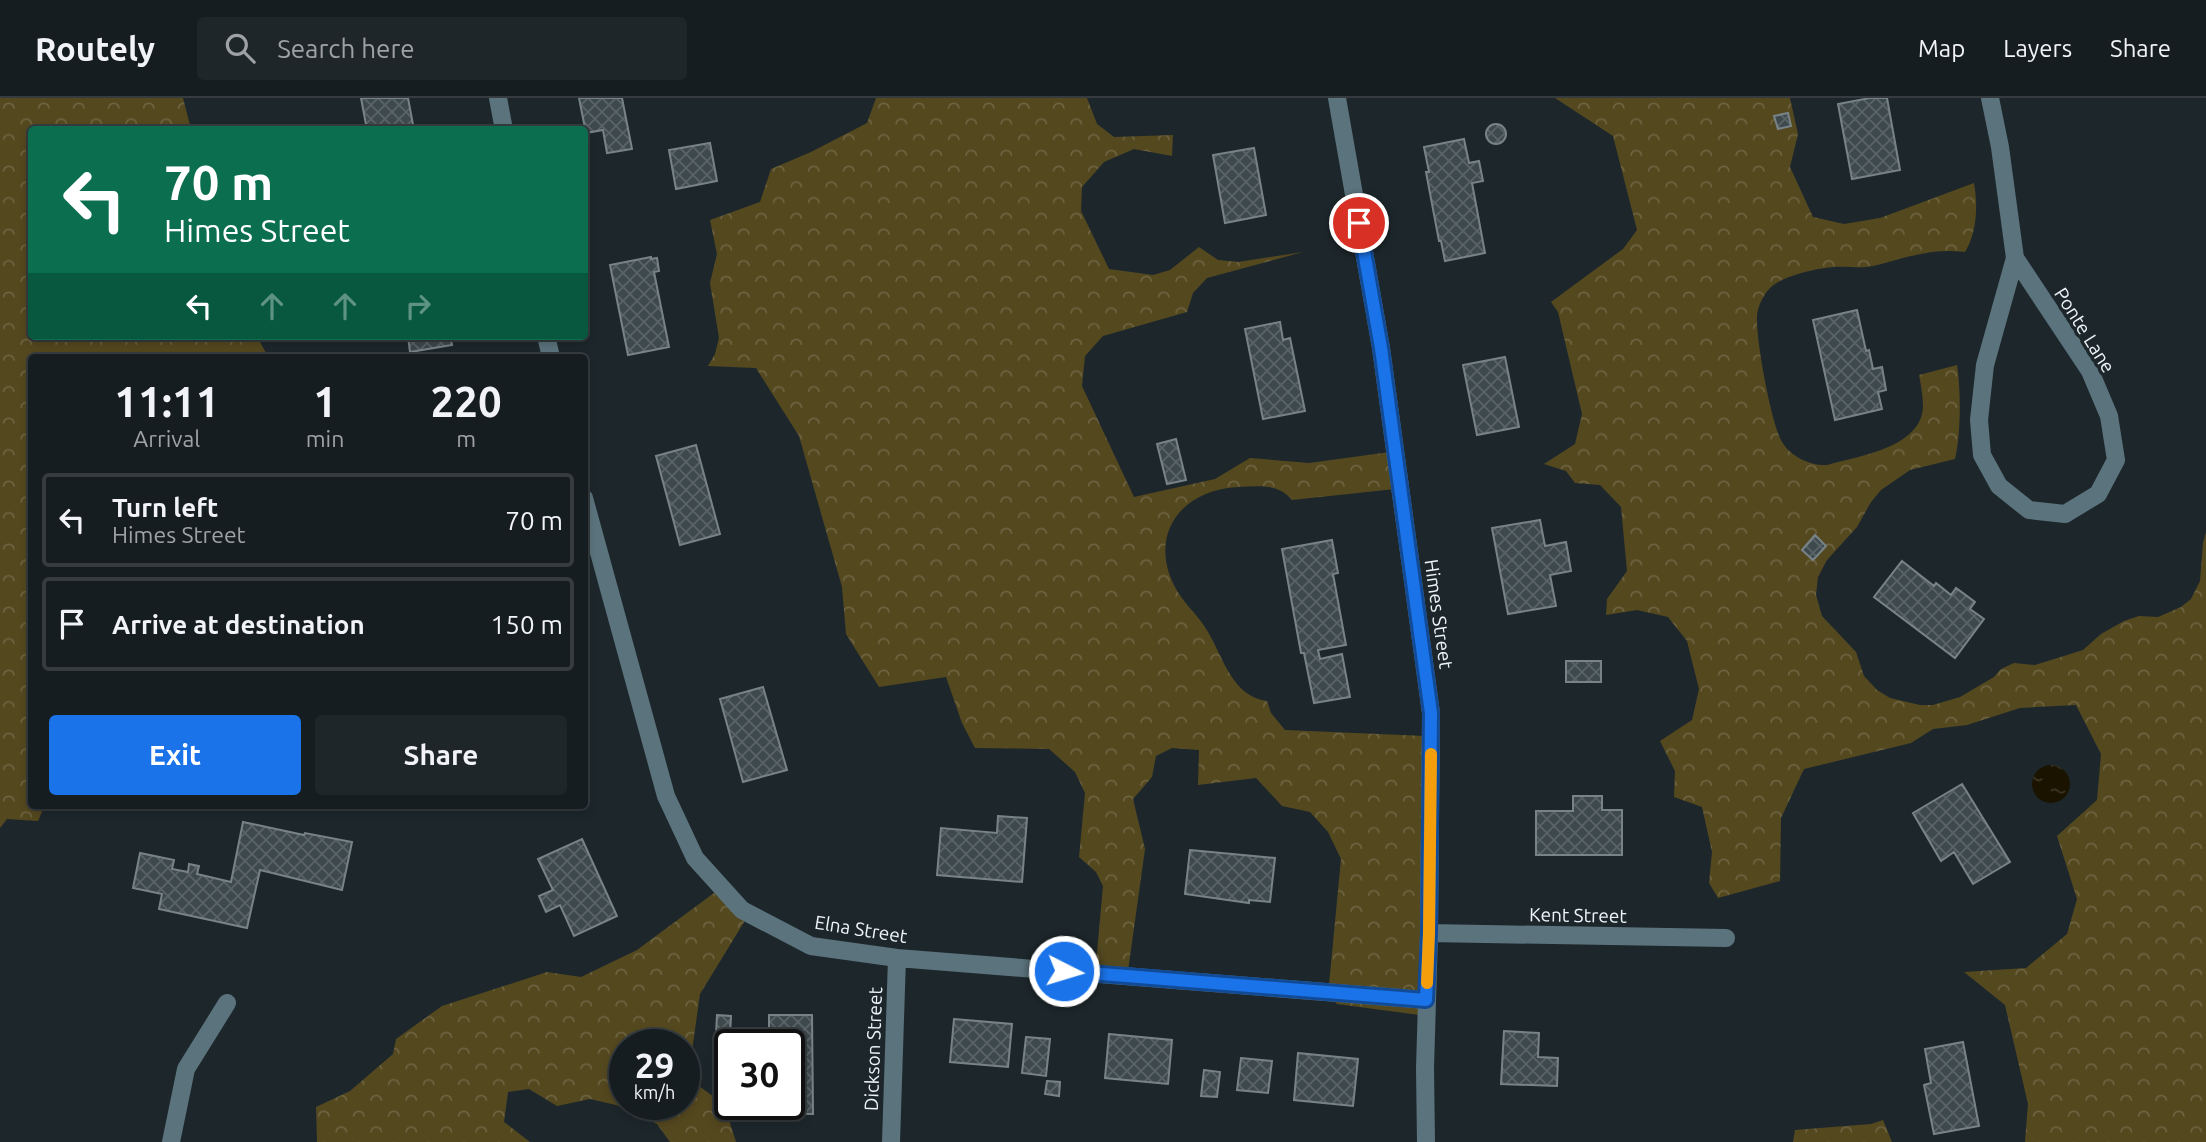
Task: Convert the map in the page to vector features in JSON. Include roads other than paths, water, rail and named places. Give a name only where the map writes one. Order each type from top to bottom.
[{"type":"street","points":[[498,98],[503,126]]},
{"type":"street","name":"Himes Street","points":[[1337,98],[1381,348],[1431,713],[1426,1142]]},
{"type":"street","name":"Ponte Lane","points":[[1990,98],[2000,147],[2015,258],[1985,365],[1979,420],[1982,455],[1999,486],[2029,510],[2065,514],[2098,494],[2116,460],[2109,416],[2090,371],[2015,258]]},
{"type":"street","name":"Elna Street","points":[[588,513],[666,796],[695,858],[742,909],[811,946],[897,958],[1426,1000]]},
{"type":"street","name":"Kent Street","points":[[1429,933],[1726,938]]},
{"type":"street","name":"Dickson Street","points":[[891,1142],[897,958]]},
{"type":"street","points":[[171,1142],[186,1069],[227,1003]]},
{"type":"water","points":[[2051,765],[2064,771],[2070,784],[2064,797],[2051,803],[2038,797],[2032,784],[2038,771]]}]
